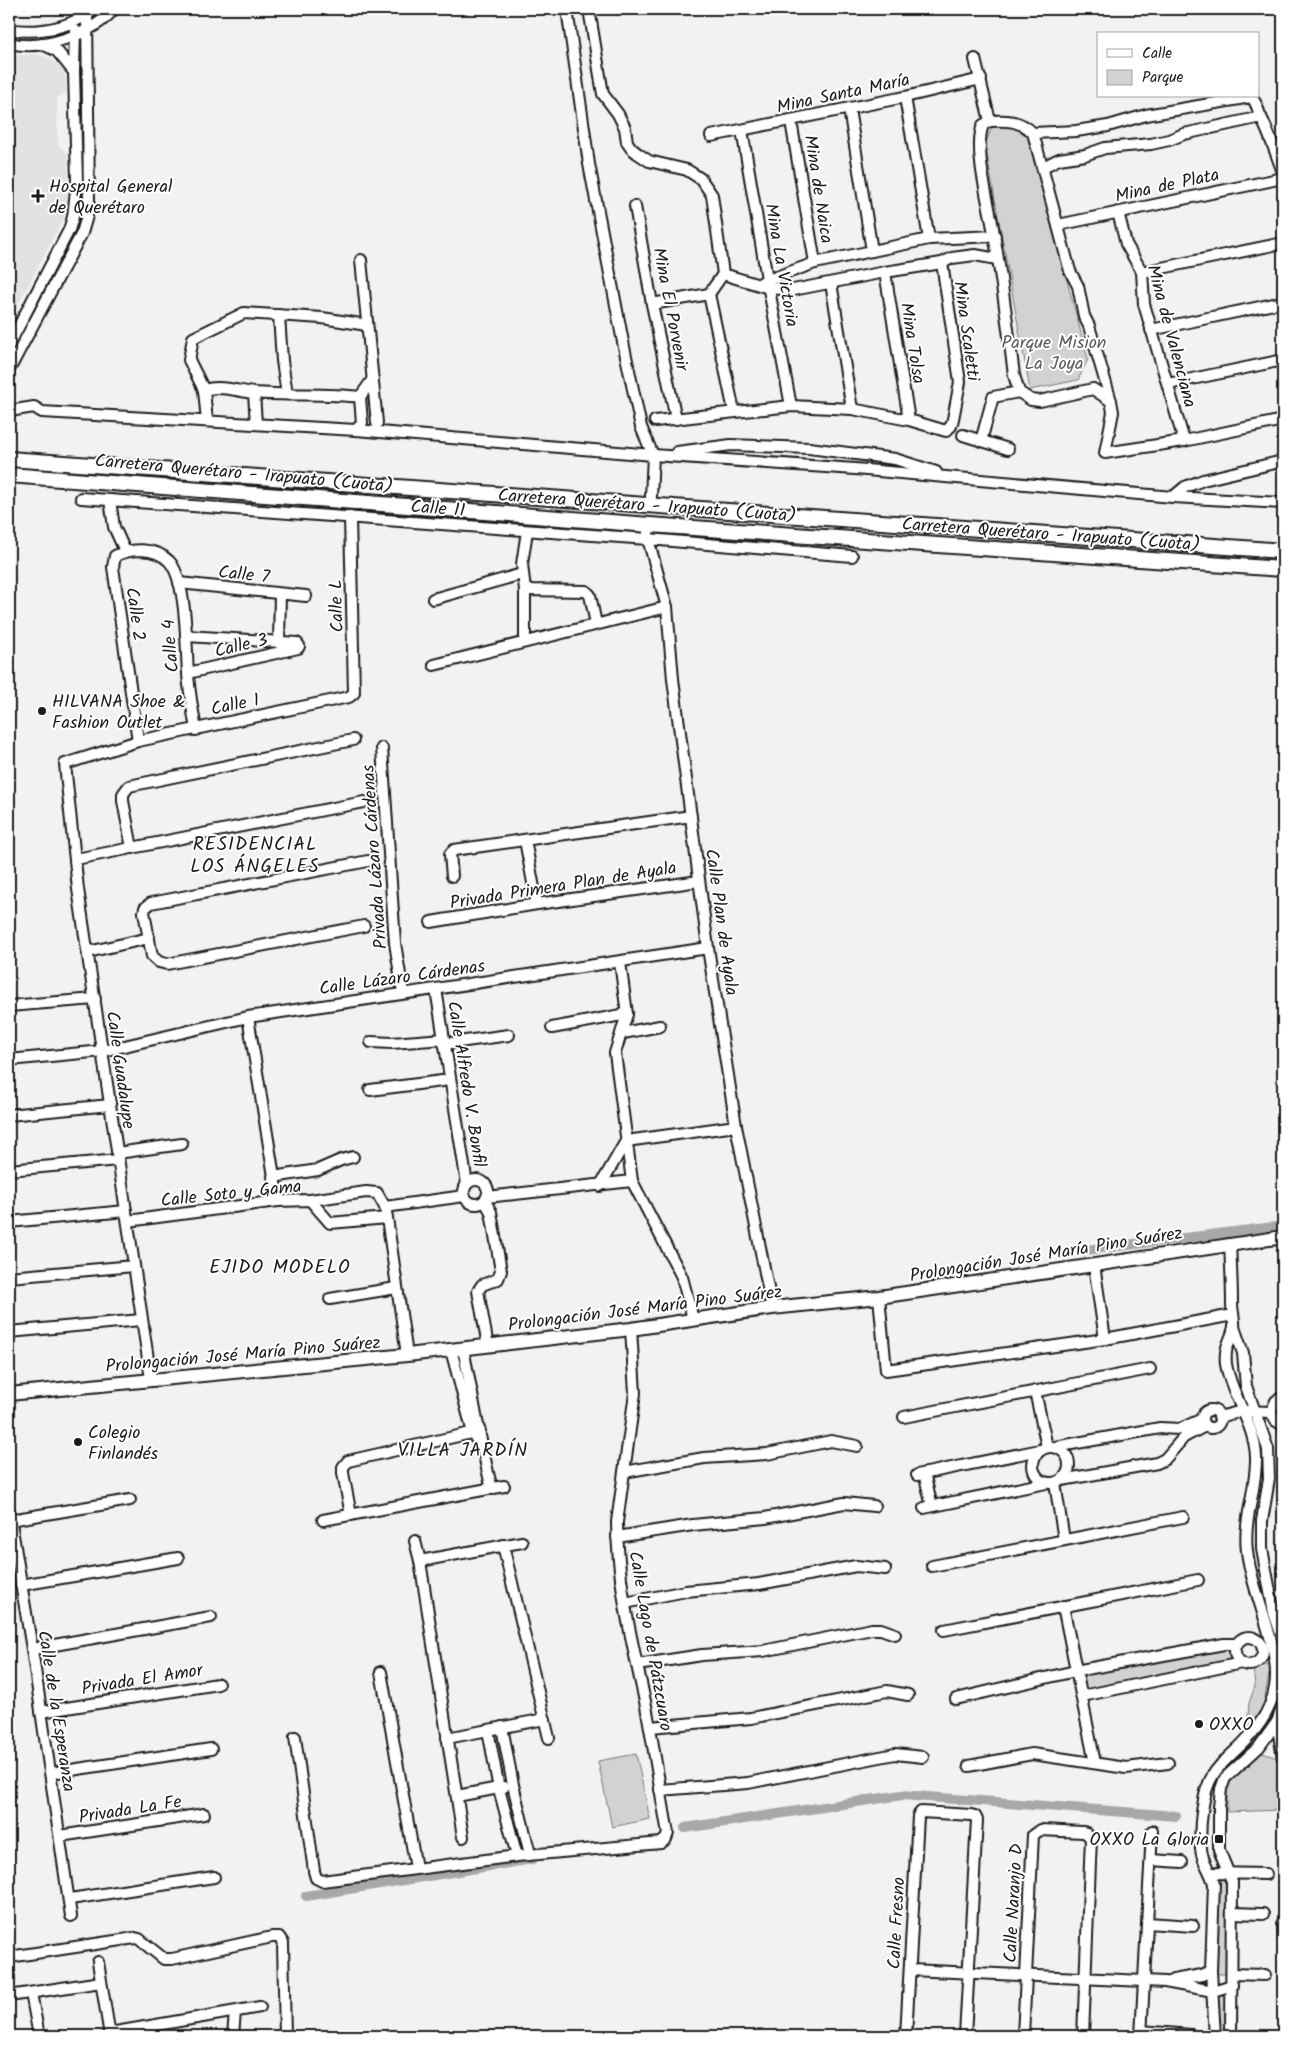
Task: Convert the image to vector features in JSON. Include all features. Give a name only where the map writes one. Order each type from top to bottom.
[{"type":"highway","name":"Carretera Querétaro - Irapuato (Cuota)","points":[[9,459],[1283,551]]},
{"type":"highway","name":"Carretera Querétaro - Irapuato (Cuota)","points":[[9,475],[106,481],[650,525],[1283,569]]},
{"type":"highway","points":[[9,483],[106,481]]},
{"type":"main road","name":"Prolongación José María Pino Suárez","points":[[9,1394],[457,1350],[631,1329],[772,1308],[879,1297],[1283,1237]]},
{"type":"street","points":[[9,43],[42,44],[75,35],[88,30],[108,16],[114,9]]},
{"type":"street","points":[[567,9],[589,164],[641,427],[653,455],[651,497]]},
{"type":"street","points":[[589,9],[603,94],[618,114],[627,142],[631,148],[650,160],[687,170],[701,179],[712,195],[723,274],[709,294],[652,304]]},
{"type":"street","points":[[9,370],[82,232],[88,216],[88,30],[91,11]]},
{"type":"street","points":[[9,29],[17,31],[49,29],[75,22],[91,11]]},
{"type":"street","points":[[9,345],[73,217],[77,181],[74,72],[75,22]]},
{"type":"street","points":[[42,44],[57,51],[74,72]]},
{"type":"street","points":[[975,59],[990,122]]},
{"type":"street","name":"Mina Santa María","points":[[711,136],[906,97],[981,79]]},
{"type":"street","points":[[906,97],[929,239]]},
{"type":"street","points":[[1033,133],[1076,131],[1108,126],[1146,115],[1245,98]]},
{"type":"street","points":[[1252,98],[1258,103],[1261,117],[1266,125],[1283,172]]},
{"type":"street","points":[[849,109],[872,251]]},
{"type":"street","points":[[1043,168],[1059,159],[1085,155],[1105,148],[1151,144],[1184,134],[1261,117]]},
{"type":"street","points":[[1019,392],[997,260],[995,236],[978,144],[983,125],[1004,120],[1020,123],[1033,133],[1070,271],[1078,286],[1084,316],[1111,401],[1113,412],[1105,453],[1184,441],[1283,420]]},
{"type":"street","name":"Mina de Naica","points":[[791,121],[815,263]]},
{"type":"street","name":"Mina La Victoria","points":[[742,130],[791,406]]},
{"type":"street","name":"Mina de Plata","points":[[1058,225],[1283,178]]},
{"type":"street","name":"Mina El Porvenir","points":[[635,206],[652,304],[676,418]]},
{"type":"street","name":"Mina de Valenciana","points":[[1118,212],[1126,244],[1142,272],[1144,304],[1184,441]]},
{"type":"street","points":[[768,284],[815,263],[929,239],[995,236]]},
{"type":"street","points":[[952,258],[956,250],[953,239]]},
{"type":"street","points":[[1142,272],[1283,243]]},
{"type":"street","points":[[723,274],[754,285],[768,284],[793,290],[942,263],[952,258],[975,255],[997,260]]},
{"type":"street","points":[[361,260],[379,428]]},
{"type":"street","name":"Mina Scaletti","points":[[909,420],[946,431],[951,426],[953,419],[960,382],[942,263]]},
{"type":"street","name":"Mina Tolsa","points":[[885,272],[909,420]]},
{"type":"street","points":[[831,283],[852,409]]},
{"type":"street","points":[[709,294],[734,411]]},
{"type":"street","points":[[1151,330],[1283,302]]},
{"type":"street","points":[[207,421],[204,390],[189,360],[193,338],[244,313],[367,325]]},
{"type":"street","points":[[279,315],[282,360],[287,394]]},
{"type":"street","points":[[1168,384],[1283,360]]},
{"type":"street","points":[[981,441],[993,398],[1019,392],[1031,400],[1040,401],[1093,389],[1103,373]]},
{"type":"street","points":[[359,426],[360,397],[373,379]]},
{"type":"street","points":[[204,390],[216,387],[254,393],[333,394],[360,397]]},
{"type":"street","points":[[1093,389],[1111,401]]},
{"type":"street","points":[[254,393],[256,424]]},
{"type":"street","points":[[655,421],[791,406],[852,409],[909,420]]},
{"type":"street","points":[[9,411],[34,407],[42,412],[317,429],[359,426],[653,455],[846,468],[1173,497],[1283,504]]},
{"type":"street","points":[[963,435],[1008,449]]},
{"type":"street","points":[[653,455],[731,445],[809,448],[896,459],[954,478]]},
{"type":"street","points":[[1173,497],[1185,487],[1203,480],[1283,461]]},
{"type":"street","name":"Calle 11","points":[[82,498],[527,531],[648,535],[852,556]]},
{"type":"street","points":[[110,500],[114,527],[125,551]]},
{"type":"street","name":"Calle L","points":[[350,518],[354,693]]},
{"type":"street","points":[[525,642],[527,590],[522,574],[522,555],[527,531]]},
{"type":"street","name":"Calle Plan de Ayala","points":[[648,535],[666,607],[673,679],[708,948],[736,1126],[772,1308]]},
{"type":"street","name":"Calle 4","points":[[125,551],[136,550],[156,553],[169,561],[179,583],[187,636],[188,673],[196,730]]},
{"type":"street","name":"Calle 2","points":[[125,551],[115,556],[113,567],[138,741]]},
{"type":"street","points":[[433,599],[522,574]]},
{"type":"street","name":"Calle 7","points":[[179,583],[306,596]]},
{"type":"street","points":[[527,590],[576,589],[586,591],[590,595],[596,624]]},
{"type":"street","points":[[187,636],[279,643],[280,594]]},
{"type":"street","points":[[434,664],[666,607]]},
{"type":"street","name":"Calle 3","points":[[188,673],[298,648],[299,646],[297,643],[279,643]]},
{"type":"street","name":"Calle 1","points":[[65,764],[138,741],[349,697],[354,693]]},
{"type":"street","points":[[132,848],[123,801],[123,794],[129,786],[353,740]]},
{"type":"street","name":"Privada Lázaro Cárdenas","points":[[382,748],[395,942],[404,993]]},
{"type":"street","name":"Calle Guadalupe","points":[[65,764],[78,889],[151,1379]]},
{"type":"street","points":[[76,859],[364,802]]},
{"type":"street","points":[[452,876],[450,854],[454,850],[691,816]]},
{"type":"street","points":[[525,840],[537,904]]},
{"type":"street","points":[[364,926],[167,964],[159,962],[152,956],[144,912],[150,903],[368,861]]},
{"type":"street","name":"Privada Primera Plan de Ayala","points":[[431,922],[537,904],[699,881]]},
{"type":"street","points":[[88,952],[149,938]]},
{"type":"street","name":"Calle Lázaro Cárdenas","points":[[9,1060],[103,1050],[248,1017],[708,948]]},
{"type":"street","points":[[620,962],[627,1014],[615,1053],[632,1181],[682,1277],[694,1319]]},
{"type":"street","name":"Calle Alfredo V. Bonfil","points":[[436,989],[467,1184]]},
{"type":"street","points":[[9,1006],[95,999]]},
{"type":"street","points":[[552,1028],[627,1014]]},
{"type":"street","points":[[248,1017],[278,1201]]},
{"type":"street","points":[[622,1033],[660,1026]]},
{"type":"street","points":[[371,1042],[444,1041],[509,1034]]},
{"type":"street","points":[[370,1090],[450,1080]]},
{"type":"street","points":[[9,1115],[110,1105]]},
{"type":"street","points":[[626,1141],[736,1126]]},
{"type":"street","points":[[600,1186],[626,1141]]},
{"type":"street","points":[[9,1170],[117,1156],[182,1144]]},
{"type":"street","points":[[273,1177],[318,1170],[353,1157]]},
{"type":"street","points":[[488,1346],[478,1291],[482,1285],[498,1279],[501,1271],[491,1212],[486,1199],[487,1186],[483,1182],[472,1181],[464,1187],[466,1201],[476,1205],[486,1199],[632,1181]]},
{"type":"street","points":[[310,1200],[366,1192],[377,1193],[385,1207],[407,1355]]},
{"type":"street","points":[[385,1207],[464,1196]]},
{"type":"street","name":"Calle Soto y Gama","points":[[9,1222],[127,1216],[278,1201],[310,1200],[330,1223],[387,1218]]},
{"type":"street","points":[[1230,1244],[1234,1327],[1243,1353],[1246,1386],[1266,1440],[1268,1479],[1262,1521],[1262,1550],[1274,1613],[1283,1640]]},
{"type":"street","points":[[1094,1265],[1105,1339]]},
{"type":"street","points":[[9,1277],[134,1266]]},
{"type":"street","points":[[330,1299],[396,1288]]},
{"type":"street","points":[[879,1297],[886,1370],[1105,1339],[1233,1315]]},
{"type":"street","points":[[9,1332],[141,1320]]},
{"type":"street","points":[[1234,1327],[1227,1344],[1226,1363],[1232,1387],[1251,1434],[1256,1457],[1254,1484],[1248,1515],[1246,1551],[1266,1643],[1279,1659]]},
{"type":"street","name":"Calle Lago de Pátzcuaro","points":[[530,1854],[661,1843],[666,1839],[668,1833],[650,1727],[625,1603],[617,1537],[617,1522],[635,1393],[631,1329]]},
{"type":"street","points":[[457,1350],[476,1432],[492,1489]]},
{"type":"street","points":[[904,1417],[1150,1369]]},
{"type":"street","points":[[1035,1391],[1048,1448]]},
{"type":"street","points":[[1271,1412],[1276,1401],[1283,1397]]},
{"type":"street","points":[[1182,1433],[1160,1428],[1048,1448],[921,1474],[928,1507],[1157,1463],[1165,1459],[1182,1433],[1203,1423],[1204,1414],[1210,1410],[1219,1416],[1254,1410],[1271,1412]]},
{"type":"street","points":[[1271,1412],[1276,1422],[1283,1425]]},
{"type":"street","points":[[351,1515],[343,1473],[343,1467],[348,1462],[476,1432]]},
{"type":"street","points":[[624,1472],[704,1458],[768,1454],[831,1441],[857,1446]]},
{"type":"street","points":[[1048,1448],[1067,1455],[1070,1462],[1067,1475],[1054,1482],[1038,1479],[1032,1464],[1035,1456],[1048,1448]]},
{"type":"street","points":[[1054,1482],[1064,1540]]},
{"type":"street","points":[[323,1520],[504,1486]]},
{"type":"street","points":[[10,1516],[130,1500]]},
{"type":"street","points":[[617,1537],[694,1525],[766,1518],[844,1503],[874,1506]]},
{"type":"street","name":"Calle de la Esperanza","points":[[10,1516],[32,1649],[71,1916]]},
{"type":"street","points":[[932,1566],[1183,1517]]},
{"type":"street","points":[[415,1541],[420,1562],[463,1837]]},
{"type":"street","points":[[420,1562],[522,1542]]},
{"type":"street","points":[[502,1545],[549,1738]]},
{"type":"street","points":[[21,1585],[178,1558]]},
{"type":"street","points":[[625,1603],[686,1591],[759,1584],[856,1566],[885,1569]]},
{"type":"street","points":[[944,1630],[1198,1580]]},
{"type":"street","points":[[1063,1606],[1095,1763]]},
{"type":"street","points":[[32,1649],[211,1617]]},
{"type":"street","points":[[637,1665],[702,1655],[763,1651],[872,1629],[881,1629],[894,1634]]},
{"type":"street","points":[[956,1699],[1076,1670],[1223,1644],[1236,1644],[1245,1637],[1251,1636],[1266,1643],[1283,1646]]},
{"type":"street","points":[[1258,1662],[1266,1643]]},
{"type":"street","points":[[1236,1644],[1235,1655],[1242,1663]]},
{"type":"street","points":[[1082,1696],[1242,1663],[1250,1665],[1279,1659]]},
{"type":"street","points":[[1215,2036],[1211,1971],[1214,1884],[1212,1873],[1204,1862],[1201,1850],[1204,1799],[1211,1777],[1219,1766],[1262,1721],[1275,1688],[1279,1659]]},
{"type":"street","points":[[380,1672],[416,1868]]},
{"type":"street","name":"Privada El Amor","points":[[41,1712],[218,1684]]},
{"type":"street","points":[[650,1727],[751,1718],[887,1691],[908,1694]]},
{"type":"street","points":[[1231,2036],[1232,1882],[1230,1873],[1219,1850],[1218,1807],[1225,1778],[1258,1747],[1277,1722],[1283,1706]]},
{"type":"street","points":[[447,1738],[545,1719]]},
{"type":"street","points":[[1277,1722],[1283,1758]]},
{"type":"street","points":[[295,1737],[316,1878],[326,1881],[530,1854],[512,1785],[502,1727]]},
{"type":"street","points":[[488,1730],[499,1788],[517,1856]]},
{"type":"street","points":[[50,1773],[212,1749]]},
{"type":"street","points":[[660,1790],[748,1783],[895,1754],[923,1757]]},
{"type":"street","points":[[969,1766],[1032,1754],[1134,1769],[1168,1763]]},
{"type":"street","points":[[457,1796],[512,1785]]},
{"type":"street","name":"Calle Fresno","points":[[906,2036],[920,1813],[970,1814],[975,1816],[977,1820],[968,1973]]},
{"type":"street","name":"Privada La Fe","points":[[60,1836],[204,1814]]},
{"type":"street","name":"Calle Naranjo D","points":[[1023,2036],[1033,1835],[1040,1830],[1082,1832],[1090,1836],[1092,1842],[1085,1978]]},
{"type":"street","points":[[1152,1831],[1141,2034],[1192,2034]]},
{"type":"street","points":[[1151,1860],[1182,1862]]},
{"type":"street","points":[[1212,1873],[1266,1874]]},
{"type":"street","points":[[70,1899],[214,1877]]},
{"type":"street","points":[[1232,1913],[1263,1914]]},
{"type":"street","points":[[1147,1923],[1193,1926]]},
{"type":"street","points":[[9,1957],[135,1938],[139,1939],[164,1959],[172,1959],[279,1937],[283,1942],[285,2036]]},
{"type":"street","points":[[98,1962],[110,2035],[260,2007]]},
{"type":"street","points":[[910,1970],[1165,1982],[1213,1991],[1232,1979],[1265,1975]]},
{"type":"street","points":[[1165,1982],[1211,1971]]},
{"type":"street","points":[[965,2036],[968,1973]]},
{"type":"street","points":[[1083,2036],[1085,1978]]},
{"type":"street","points":[[9,1996],[100,1982]]},
{"type":"street","points":[[31,1993],[38,2036]]},
{"type":"street","points":[[233,2036],[235,2012]]},
{"type":"shaded area","name":"Hospital General de Querétaro","points":[[9,53],[18,55],[36,54],[50,58],[60,67],[66,77],[66,92],[57,98],[58,144],[68,154],[68,181],[67,212],[9,322]]},
{"type":"green space","name":"Parque Mision La Joya","points":[[992,126],[1015,126],[1028,135],[1088,359],[1078,380],[1030,390],[985,145]]},
{"type":"green space","points":[[1232,1646],[1232,1654],[1236,1662],[1086,1692],[1081,1673]]},
{"type":"green space","points":[[1271,1664],[1263,1707],[1247,1730],[1249,1703],[1255,1686],[1253,1667]]},
{"type":"green space","points":[[1260,1752],[1280,1759],[1283,1810],[1227,1812],[1227,1782]]},
{"type":"green space","points":[[636,1754],[650,1819],[612,1827],[598,1761]]},
{"type":"green space","points":[[1216,1877],[1228,1877],[1227,1974],[1215,1974]]},
{"type":"green space","points":[[1227,1991],[1227,2036],[1215,2036],[1216,1992]]},
{"type":"waterway","points":[[1086,1250],[1283,1226]]},
{"type":"waterway","points":[[685,1828],[902,1795],[1176,1816]]},
{"type":"waterway","points":[[306,1896],[532,1859]]},
{"type":"place","name":"Hospital General de Querétaro","points":[[38,196]]},
{"type":"place","name":"HILVANA Shoe & Fashion Outlet","points":[[42,711]]},
{"type":"place","name":"Colegio Finlandés","points":[[78,1442]]},
{"type":"place","name":"OXXO","points":[[1199,1724]]},
{"type":"place","name":"OXXO La Gloria","points":[[1219,1839]]},
{"type":"district","name":"RESIDENCIAL LOS ÁNGELES","points":[[255,854]]},
{"type":"district","name":"EJIDO MODELO","points":[[280,1266]]},
{"type":"district","name":"VILLA JARDÍN","points":[[463,1449]]}]
